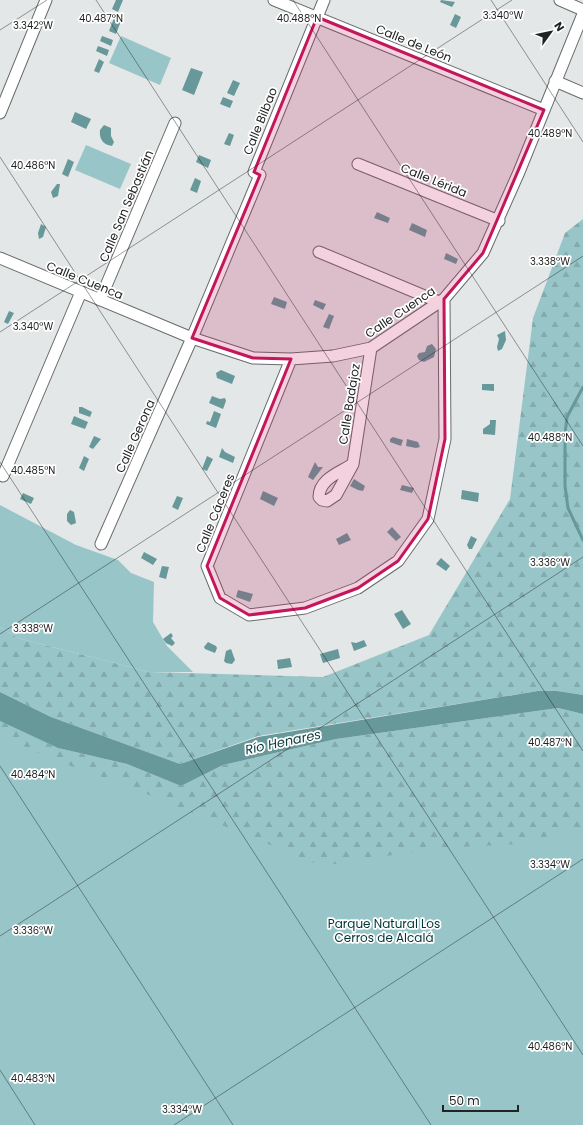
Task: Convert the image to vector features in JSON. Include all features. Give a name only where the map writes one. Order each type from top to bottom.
[{"type":"street","points":[[0,113],[46,0]]},
{"type":"street","name":"Calle de León","points":[[274,0],[544,110]]},
{"type":"street","name":"Calle Bilbao","points":[[192,338],[260,175],[254,172],[324,0]]},
{"type":"street","points":[[560,0],[583,10]]},
{"type":"street","name":"Calle Cuenca","points":[[0,258],[192,338],[253,358],[291,359],[333,356],[370,348],[441,300],[483,253],[499,221],[583,14]]},
{"type":"street","points":[[556,81],[583,92]]},
{"type":"street","name":"Calle San Sebastián","points":[[100,300],[176,123]]},
{"type":"street","name":"Calle Lérida","points":[[358,164],[499,221]]},
{"type":"street","points":[[319,252],[441,300]]},
{"type":"street","points":[[3,476],[80,292]]},
{"type":"street","name":"Calle Cáceres","points":[[291,359],[207,566],[220,598],[249,615],[305,608],[358,588],[398,561],[428,519],[446,439],[441,300]]},
{"type":"street","name":"Calle Gerona","points":[[101,544],[192,338]]},
{"type":"street","name":"Calle Badajoz","points":[[353,464],[370,348]]},
{"type":"highlighted area","points":[[317,17],[544,110],[483,253],[444,299],[445,439],[428,519],[398,561],[358,588],[305,608],[249,615],[220,598],[207,566],[291,359],[253,358],[192,338],[260,175],[254,172]]},
{"type":"green space","points":[[121,36],[171,58],[160,85],[109,63]]},
{"type":"green space","points":[[86,145],[131,164],[120,189],[75,170]]},
{"type":"green space","points":[[583,219],[583,695],[557,691],[538,691],[258,736],[180,764],[51,717],[0,692],[0,627],[18,638],[149,672],[323,677],[429,635],[510,499],[533,318],[565,233]]},
{"type":"green space","points":[[0,505],[76,545],[118,560],[131,573],[154,582],[153,622],[167,646],[193,672],[149,672],[18,638],[0,627]]},
{"type":"green space","points":[[558,708],[583,714],[583,826],[520,844],[439,848],[321,866],[125,785],[54,760],[0,735],[0,721],[58,748],[127,764],[181,786],[223,765],[336,739]]},
{"type":"green space","name":"Parque Natural Los Cerros de Alcalá","points":[[583,714],[583,1125],[0,1125],[0,721],[58,748],[181,786]]},
{"type":"water","points":[[116,0],[123,0],[118,12],[112,9]]},
{"type":"water","points":[[441,0],[455,2],[452,7],[440,2]]},
{"type":"water","points":[[455,14],[461,17],[456,28],[450,25]]},
{"type":"water","points":[[114,18],[121,21],[116,34],[109,31]]},
{"type":"water","points":[[102,36],[113,40],[111,46],[100,41]]},
{"type":"water","points":[[98,46],[109,50],[107,56],[96,51]]},
{"type":"water","points":[[99,59],[104,62],[99,73],[94,71]]},
{"type":"water","points":[[191,68],[203,72],[194,95],[182,90]]},
{"type":"water","points":[[233,80],[240,83],[234,96],[227,93]]},
{"type":"water","points":[[223,97],[233,101],[230,108],[220,104]]},
{"type":"water","points":[[75,112],[91,119],[86,129],[71,122]]},
{"type":"water","points":[[104,125],[111,128],[111,136],[114,142],[112,146],[104,143],[101,139],[100,130]]},
{"type":"water","points":[[229,133],[234,135],[230,146],[224,144]]},
{"type":"water","points":[[199,155],[211,160],[208,168],[196,162]]},
{"type":"water","points":[[68,159],[74,162],[68,177],[62,174]]},
{"type":"water","points":[[195,178],[201,181],[197,193],[190,190]]},
{"type":"water","points":[[57,184],[60,184],[58,196],[53,198],[51,192]]},
{"type":"water","points":[[377,212],[390,218],[388,223],[374,218]]},
{"type":"water","points":[[412,223],[427,230],[425,237],[409,230]]},
{"type":"water","points":[[41,224],[46,227],[43,237],[39,239],[38,233]]},
{"type":"water","points":[[446,253],[458,259],[456,264],[444,259]]},
{"type":"water","points":[[274,297],[287,302],[285,309],[271,304]]},
{"type":"water","points":[[315,300],[326,304],[323,310],[313,305]]},
{"type":"water","points":[[9,311],[14,313],[8,324],[4,322]]},
{"type":"water","points":[[329,314],[334,316],[329,329],[323,327]]},
{"type":"water","points":[[505,331],[506,340],[502,349],[498,351],[497,347],[499,339],[497,335]]},
{"type":"water","points":[[432,344],[436,349],[434,357],[424,362],[419,360],[417,356],[419,353],[425,352],[427,346]]},
{"type":"water","points":[[221,370],[235,376],[232,384],[217,378],[216,373]]},
{"type":"water","points":[[482,384],[494,384],[494,391],[482,390]]},
{"type":"water","points":[[212,396],[220,399],[225,398],[226,401],[223,409],[209,403]]},
{"type":"water","points":[[79,407],[92,412],[90,417],[79,413]]},
{"type":"water","points":[[214,411],[221,414],[216,428],[206,424],[207,421],[210,422]]},
{"type":"water","points":[[74,416],[88,422],[85,429],[71,424]]},
{"type":"water","points":[[490,420],[496,420],[495,435],[483,434],[483,429],[490,424]]},
{"type":"water","points":[[94,436],[101,439],[93,449],[89,447]]},
{"type":"water","points":[[393,437],[403,440],[401,446],[390,442],[390,439]]},
{"type":"water","points":[[407,439],[418,442],[420,447],[416,448],[406,446]]},
{"type":"water","points":[[222,448],[225,452],[235,457],[233,463],[219,457]]},
{"type":"water","points":[[84,456],[89,459],[84,471],[79,468]]},
{"type":"water","points":[[207,456],[213,459],[207,471],[202,469]]},
{"type":"water","points":[[315,462],[318,467],[323,467],[313,480],[308,477]]},
{"type":"water","points":[[354,479],[365,486],[363,491],[350,486]]},
{"type":"water","points":[[402,485],[414,488],[412,493],[400,490]]},
{"type":"water","points":[[462,490],[479,493],[478,502],[461,499]]},
{"type":"water","points":[[263,491],[278,498],[274,506],[260,499]]},
{"type":"water","points":[[23,493],[34,498],[31,504],[20,499]]},
{"type":"water","points":[[177,496],[183,498],[178,510],[172,507]]},
{"type":"water","points":[[70,510],[74,512],[76,523],[71,525],[67,521],[67,514]]},
{"type":"water","points":[[392,527],[401,537],[396,541],[387,532]]},
{"type":"water","points":[[347,533],[351,540],[339,545],[336,539]]},
{"type":"water","points":[[471,536],[477,539],[472,549],[469,549],[467,545]]},
{"type":"water","points":[[144,552],[157,559],[153,565],[141,558]]},
{"type":"water","points":[[441,558],[450,566],[446,571],[436,564]]},
{"type":"water","points":[[162,566],[169,567],[166,579],[159,577]]},
{"type":"water","points":[[238,590],[253,594],[250,602],[236,597]]},
{"type":"water","points":[[402,610],[411,624],[403,629],[394,614]]},
{"type":"water","points":[[171,633],[173,636],[171,638],[175,643],[172,646],[166,643],[163,639]]},
{"type":"water","points":[[364,640],[367,646],[354,651],[351,642],[356,643]]},
{"type":"water","points":[[208,642],[216,646],[217,648],[215,653],[205,649],[204,647]]},
{"type":"water","points":[[231,649],[235,660],[232,664],[224,661],[226,651]]},
{"type":"water","points":[[338,649],[340,658],[323,663],[320,654]]},
{"type":"water","points":[[290,658],[292,667],[278,669],[277,660]]},
{"type":"water","name":"Río Henares","points":[[538,691],[557,691],[583,695],[583,714],[558,708],[336,739],[223,765],[181,786],[127,764],[58,748],[0,721],[0,692],[51,717],[180,764],[258,737]]},
{"type":"waterway","points":[[583,387],[567,417],[565,434],[565,486],[568,508],[583,540]]}]
